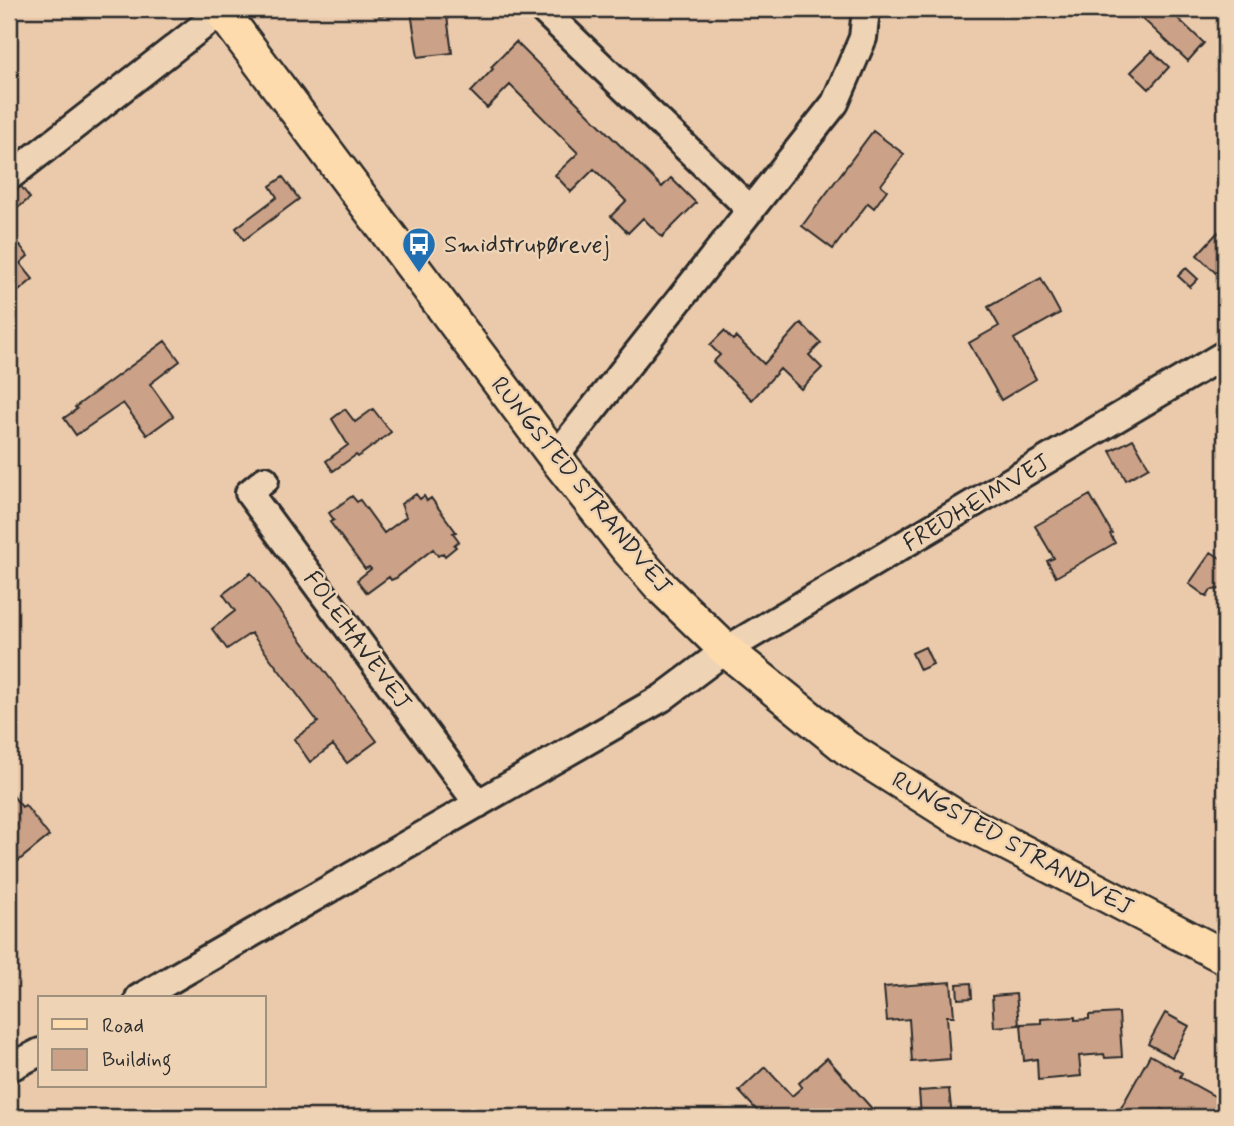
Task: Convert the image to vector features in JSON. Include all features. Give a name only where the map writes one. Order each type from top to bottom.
[{"type":"main road","name":"RUNGSTED STRANDVEJ","points":[[221,10],[555,457],[635,557],[726,650],[847,748],[956,817],[1225,957]]},
{"type":"street","points":[[542,9],[751,211]]},
{"type":"street","points":[[555,457],[835,103],[863,38],[866,9]]},
{"type":"street","points":[[9,177],[221,10]]},
{"type":"street","name":"FREDHEIMVEJ","points":[[726,650],[1225,354]]},
{"type":"street","name":"FOLEHAVEVEJ","points":[[265,480],[249,494],[478,804]]},
{"type":"street","points":[[142,996],[662,698],[726,650]]},
{"type":"street","points":[[9,1068],[38,1053]]},
{"type":"building","points":[[378,9],[446,9],[452,53],[418,57],[411,12],[379,16]]},
{"type":"building","points":[[1152,9],[1171,9],[1169,10],[1204,43],[1188,61],[1143,19]]},
{"type":"building","points":[[516,42],[662,187],[671,178],[696,203],[662,237],[643,218],[628,233],[611,216],[626,201],[594,169],[571,192],[555,175],[578,153],[510,85],[487,108],[471,92]]},
{"type":"building","points":[[1152,51],[1169,67],[1149,89],[1131,72]]},
{"type":"building","points":[[873,131],[904,154],[881,185],[887,190],[874,208],[868,203],[833,249],[802,226]]},
{"type":"building","points":[[283,177],[299,199],[244,240],[236,228],[277,197],[270,186]]},
{"type":"building","points":[[20,185],[30,198],[9,215],[9,194]]},
{"type":"building","points":[[9,231],[28,256],[20,263],[33,279],[14,295],[16,298],[9,304]]},
{"type":"building","points":[[1218,232],[1225,239],[1223,280],[1197,255]]},
{"type":"building","points":[[1186,268],[1198,279],[1190,287],[1178,276]]},
{"type":"building","points":[[1041,278],[1060,313],[1014,339],[1036,379],[1001,400],[969,343],[999,326],[988,307]]},
{"type":"building","points":[[801,323],[821,343],[809,355],[822,368],[801,389],[780,369],[752,400],[713,362],[720,355],[710,345],[724,331],[733,340],[736,337],[764,364]]},
{"type":"building","points":[[165,341],[180,361],[150,384],[173,416],[147,435],[123,403],[76,435],[64,418]]},
{"type":"building","points":[[345,409],[355,422],[373,409],[391,432],[358,457],[356,455],[333,471],[326,461],[348,445],[332,419]]},
{"type":"building","points":[[1133,439],[1149,467],[1126,480],[1110,451]]},
{"type":"building","points":[[416,494],[420,499],[424,496],[427,501],[431,498],[456,532],[453,533],[459,541],[445,556],[443,553],[438,556],[433,549],[396,578],[391,580],[389,577],[367,593],[357,580],[371,569],[365,569],[330,522],[334,520],[329,513],[352,496],[357,502],[360,500],[384,533],[406,517],[401,504]]},
{"type":"building","points":[[1090,495],[1115,543],[1056,577],[1047,561],[1054,558],[1035,526]]},
{"type":"building","points":[[1211,552],[1225,561],[1225,584],[1221,589],[1211,590],[1207,597],[1189,584]]},
{"type":"building","points":[[251,573],[377,741],[347,763],[333,745],[310,762],[294,739],[318,722],[251,633],[227,649],[212,629],[235,611],[223,594]]},
{"type":"building","points":[[925,647],[933,664],[920,670],[912,653]]},
{"type":"building","points":[[9,791],[22,807],[25,805],[49,836],[17,862],[9,852]]},
{"type":"building","points":[[951,982],[954,1016],[947,1016],[950,1059],[912,1062],[909,1019],[887,1021],[884,987]]},
{"type":"building","points":[[971,983],[972,998],[958,999],[957,984]]},
{"type":"building","points":[[1016,994],[1019,1025],[994,1027],[992,996]]},
{"type":"building","points":[[1119,1013],[1122,1057],[1105,1058],[1104,1054],[1079,1056],[1081,1076],[1038,1080],[1037,1059],[1024,1061],[1021,1024],[1041,1023],[1041,1019],[1089,1019],[1089,1015]]},
{"type":"building","points":[[1165,1013],[1189,1026],[1172,1057],[1148,1044]]},
{"type":"building","points":[[1150,1055],[1182,1073],[1180,1077],[1225,1102],[1218,1117],[1177,1117],[1162,1109],[1157,1117],[1116,1117]]},
{"type":"building","points":[[827,1058],[874,1111],[867,1117],[832,1117],[830,1114],[827,1117],[763,1117],[739,1091],[765,1067],[792,1096],[802,1087],[799,1083]]},
{"type":"building","points":[[949,1089],[952,1117],[921,1117],[919,1091]]},
{"type":"place","name":"Smidstrupørevej","points":[[419,274]]}]
